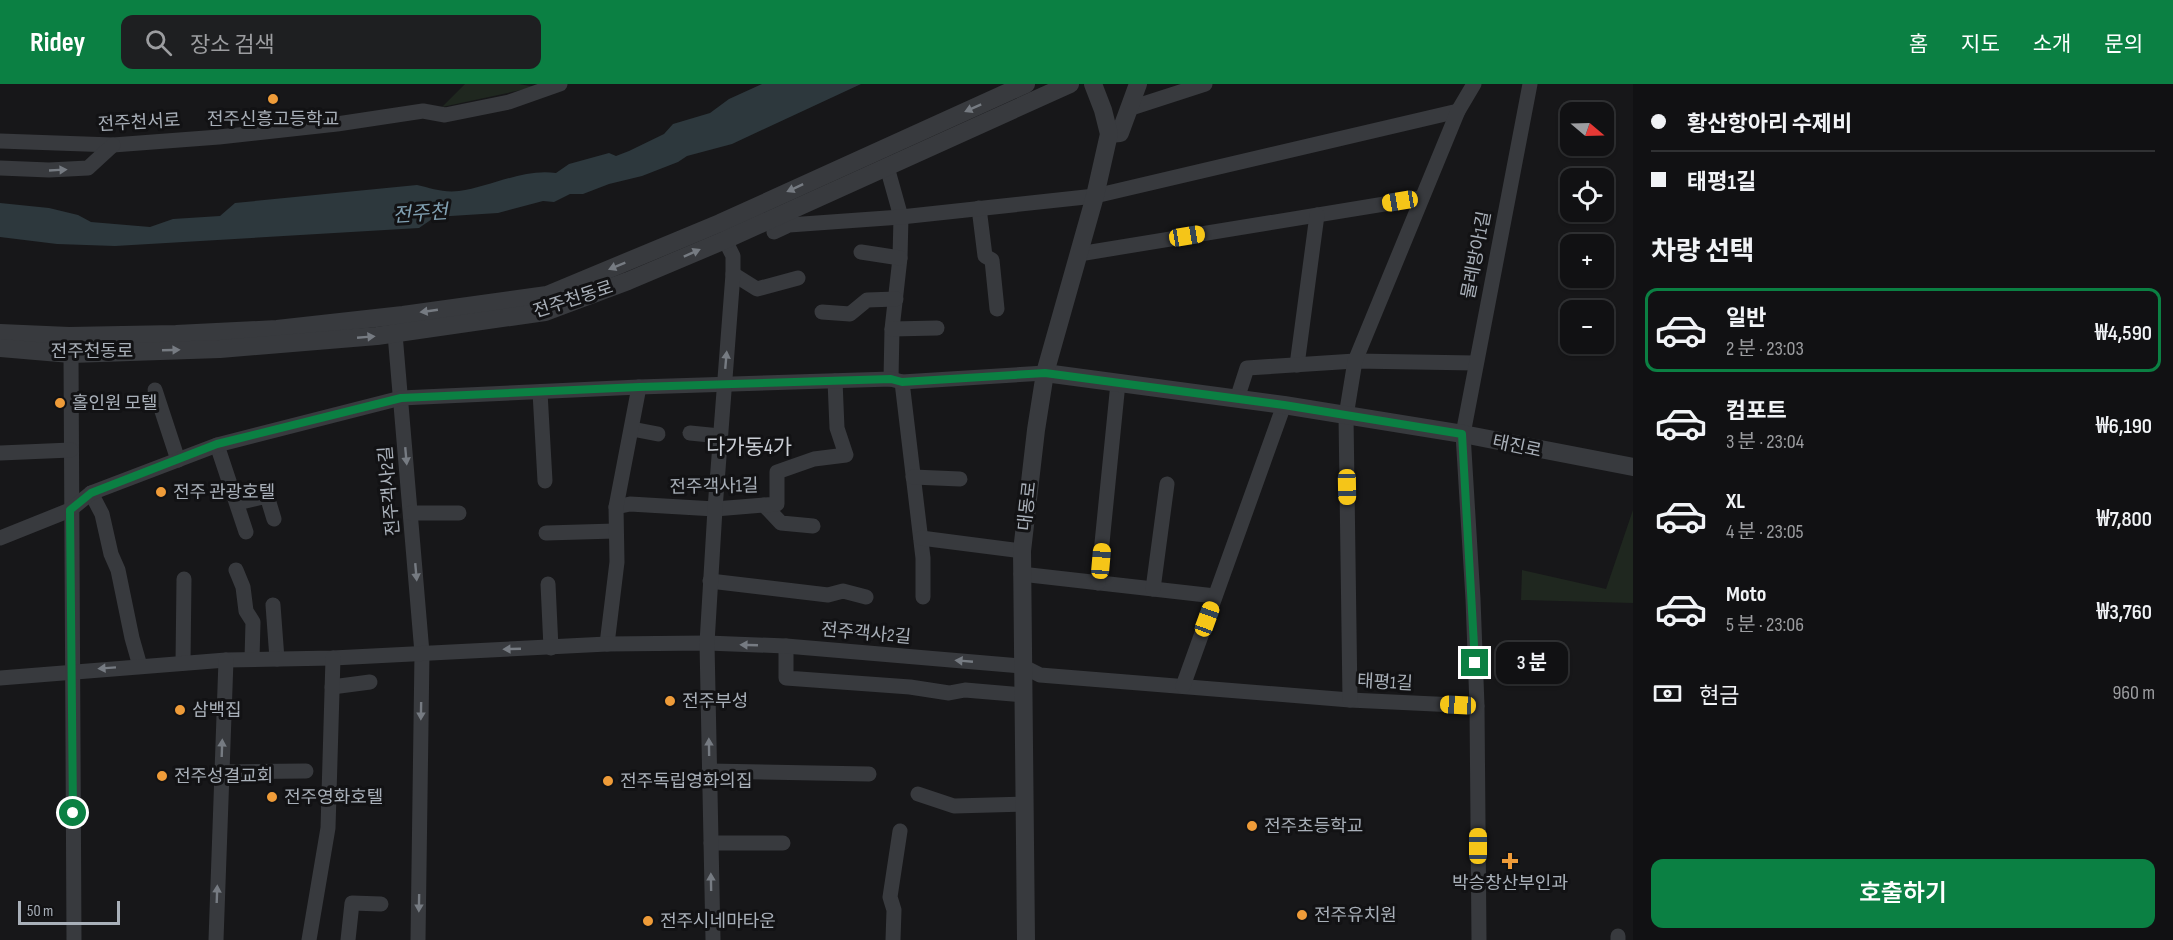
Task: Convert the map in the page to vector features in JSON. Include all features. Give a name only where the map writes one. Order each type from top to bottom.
[{"type":"street","name":"전주천서로","points":[[0,141],[113,145],[219,137],[337,124],[423,111],[445,115],[509,102],[560,84]]},
{"type":"street","name":"전주천동로","points":[[0,333],[69,336],[277,329],[403,315],[547,295],[709,228],[1026,84]]},
{"type":"street","name":"전주천동로","points":[[0,348],[71,354],[220,349],[395,333],[544,312],[628,281],[725,240],[1070,84]]},
{"type":"street","name":"대동로","points":[[1026,940],[1022,551],[1045,373],[1095,196],[1109,134],[1093,84]]},
{"type":"street","points":[[1109,134],[1120,133],[1138,84]]},
{"type":"street","points":[[1131,108],[1205,84]]},
{"type":"street","points":[[1350,700],[1346,416],[1355,362],[1458,111],[1474,84]]},
{"type":"street","name":"물레방아1길","points":[[1462,434],[1530,84]]},
{"type":"street","points":[[774,232],[789,225],[901,217],[1095,196],[1458,111]]},
{"type":"street","points":[[0,168],[49,170],[88,168],[113,145]]},
{"type":"street","points":[[887,166],[901,217],[900,258],[892,329],[896,380],[921,538],[923,597]]},
{"type":"street","points":[[1079,254],[1421,198]]},
{"type":"street","points":[[980,208],[985,256],[992,260],[997,309]]},
{"type":"street","points":[[1297,365],[1317,215]]},
{"type":"street","points":[[713,940],[707,643],[712,544],[733,274],[733,256],[725,240]]},
{"type":"street","points":[[861,252],[900,258]]},
{"type":"street","points":[[733,274],[757,289],[798,278]]},
{"type":"street","points":[[822,312],[850,314],[867,300],[896,299]]},
{"type":"street","points":[[892,329],[937,328]]},
{"type":"street","name":"전주객사2길","points":[[395,333],[422,653],[418,940]]},
{"type":"street","points":[[71,354],[74,940]]},
{"type":"street","points":[[1237,399],[1247,368],[1355,362],[1475,363]]},
{"type":"street","points":[[0,538],[70,510],[91,493],[217,444],[401,398],[1045,373]]},
{"type":"street","name":"태진로","points":[[1045,373],[1284,405],[1462,434],[1633,467]]},
{"type":"street","name":"전주객사1길","points":[[616,507],[630,504],[715,509],[777,504],[777,472],[814,459],[846,455],[837,428],[835,381]]},
{"type":"street","points":[[1098,583],[1118,383]]},
{"type":"street","points":[[607,644],[617,562],[616,507],[639,387]]},
{"type":"street","points":[[155,390],[178,460]]},
{"type":"street","points":[[540,392],[545,481]]},
{"type":"street","points":[[1183,686],[1284,405]]},
{"type":"street","points":[[632,429],[658,434]]},
{"type":"street","points":[[690,433],[720,436]]},
{"type":"street","points":[[1462,434],[1477,706],[1479,940]]},
{"type":"street","points":[[217,444],[246,532]]},
{"type":"street","points":[[0,453],[71,450]]},
{"type":"street","points":[[913,477],[960,479]]},
{"type":"street","points":[[1153,589],[1167,484]]},
{"type":"street","points":[[91,493],[102,514],[111,554],[118,570],[140,666]]},
{"type":"street","points":[[237,503],[267,496],[274,519]]},
{"type":"street","points":[[764,505],[781,523],[813,526]]},
{"type":"street","points":[[411,513],[459,513]]},
{"type":"street","points":[[546,533],[615,531]]},
{"type":"street","points":[[921,538],[1022,551]]},
{"type":"street","points":[[236,570],[243,587],[246,611],[253,622],[252,659]]},
{"type":"street","points":[[1021,574],[1215,596]]},
{"type":"street","points":[[183,663],[184,579]]},
{"type":"street","name":"전주객사2길","points":[[710,581],[828,595],[843,591],[866,597]]},
{"type":"street","points":[[548,584],[551,648]]},
{"type":"street","points":[[273,605],[277,659]]},
{"type":"street","name":"전주객사2길","points":[[0,678],[226,660],[333,658],[607,644],[707,643],[786,646],[1022,666]]},
{"type":"street","points":[[786,646],[786,678],[910,687],[949,693],[965,690],[1023,695]]},
{"type":"street","points":[[309,940],[328,828],[333,658]]},
{"type":"street","points":[[216,940],[226,660]]},
{"type":"street","name":"태평1길","points":[[1022,666],[1040,675],[1350,700],[1477,706]]},
{"type":"street","points":[[332,687],[370,682]]},
{"type":"street","points":[[222,772],[306,771]]},
{"type":"street","points":[[709,771],[868,774]]},
{"type":"street","points":[[918,794],[954,806],[1024,804]]},
{"type":"street","points":[[893,940],[894,910],[890,897],[900,831]]},
{"type":"street","points":[[711,843],[783,843]]},
{"type":"street","points":[[348,940],[352,903],[381,904]]},
{"type":"shaded area","points":[[465,84],[519,84],[535,87],[442,107]]},
{"type":"shaded area","points":[[1633,510],[1633,603],[1521,600],[1522,570],[1606,589]]},
{"type":"water","name":"전주천","points":[[762,84],[861,84],[732,144],[687,156],[678,162],[642,176],[609,184],[583,194],[570,194],[554,202],[543,201],[498,213],[435,217],[419,228],[115,246],[57,244],[0,237],[0,203],[49,208],[78,215],[91,222],[150,227],[173,219],[220,216],[235,203],[417,185],[442,191],[459,191],[519,175],[556,173],[569,164],[609,153],[616,156],[629,151],[664,134],[673,124],[710,113],[729,99]]},
{"type":"place","name":"전주신흥고등학교","points":[[273,99]]},
{"type":"place","name":"홀인원 모텔","points":[[60,403]]},
{"type":"place","name":"전주 관광호텔","points":[[161,492]]},
{"type":"place","name":"전주부성","points":[[670,701]]},
{"type":"place","name":"삼백집","points":[[180,710]]},
{"type":"place","name":"전주성결교회","points":[[162,776]]},
{"type":"place","name":"전주독립영화의집","points":[[608,781]]},
{"type":"place","name":"전주영화호텔","points":[[272,797]]},
{"type":"place","name":"전주초등학교","points":[[1252,826]]},
{"type":"place","name":"박승창산부인과","points":[[1510,861]]},
{"type":"place","name":"전주유치원","points":[[1302,915]]},
{"type":"place","name":"전주시네마타운","points":[[648,921]]},
{"type":"district","name":"다가동4가","points":[[749,447]]},
{"type":"route","points":[[73,813],[70,510],[91,493],[217,444],[401,398],[724,384],[891,379],[902,382],[1045,373],[1284,405],[1462,434],[1475,663]]}]
